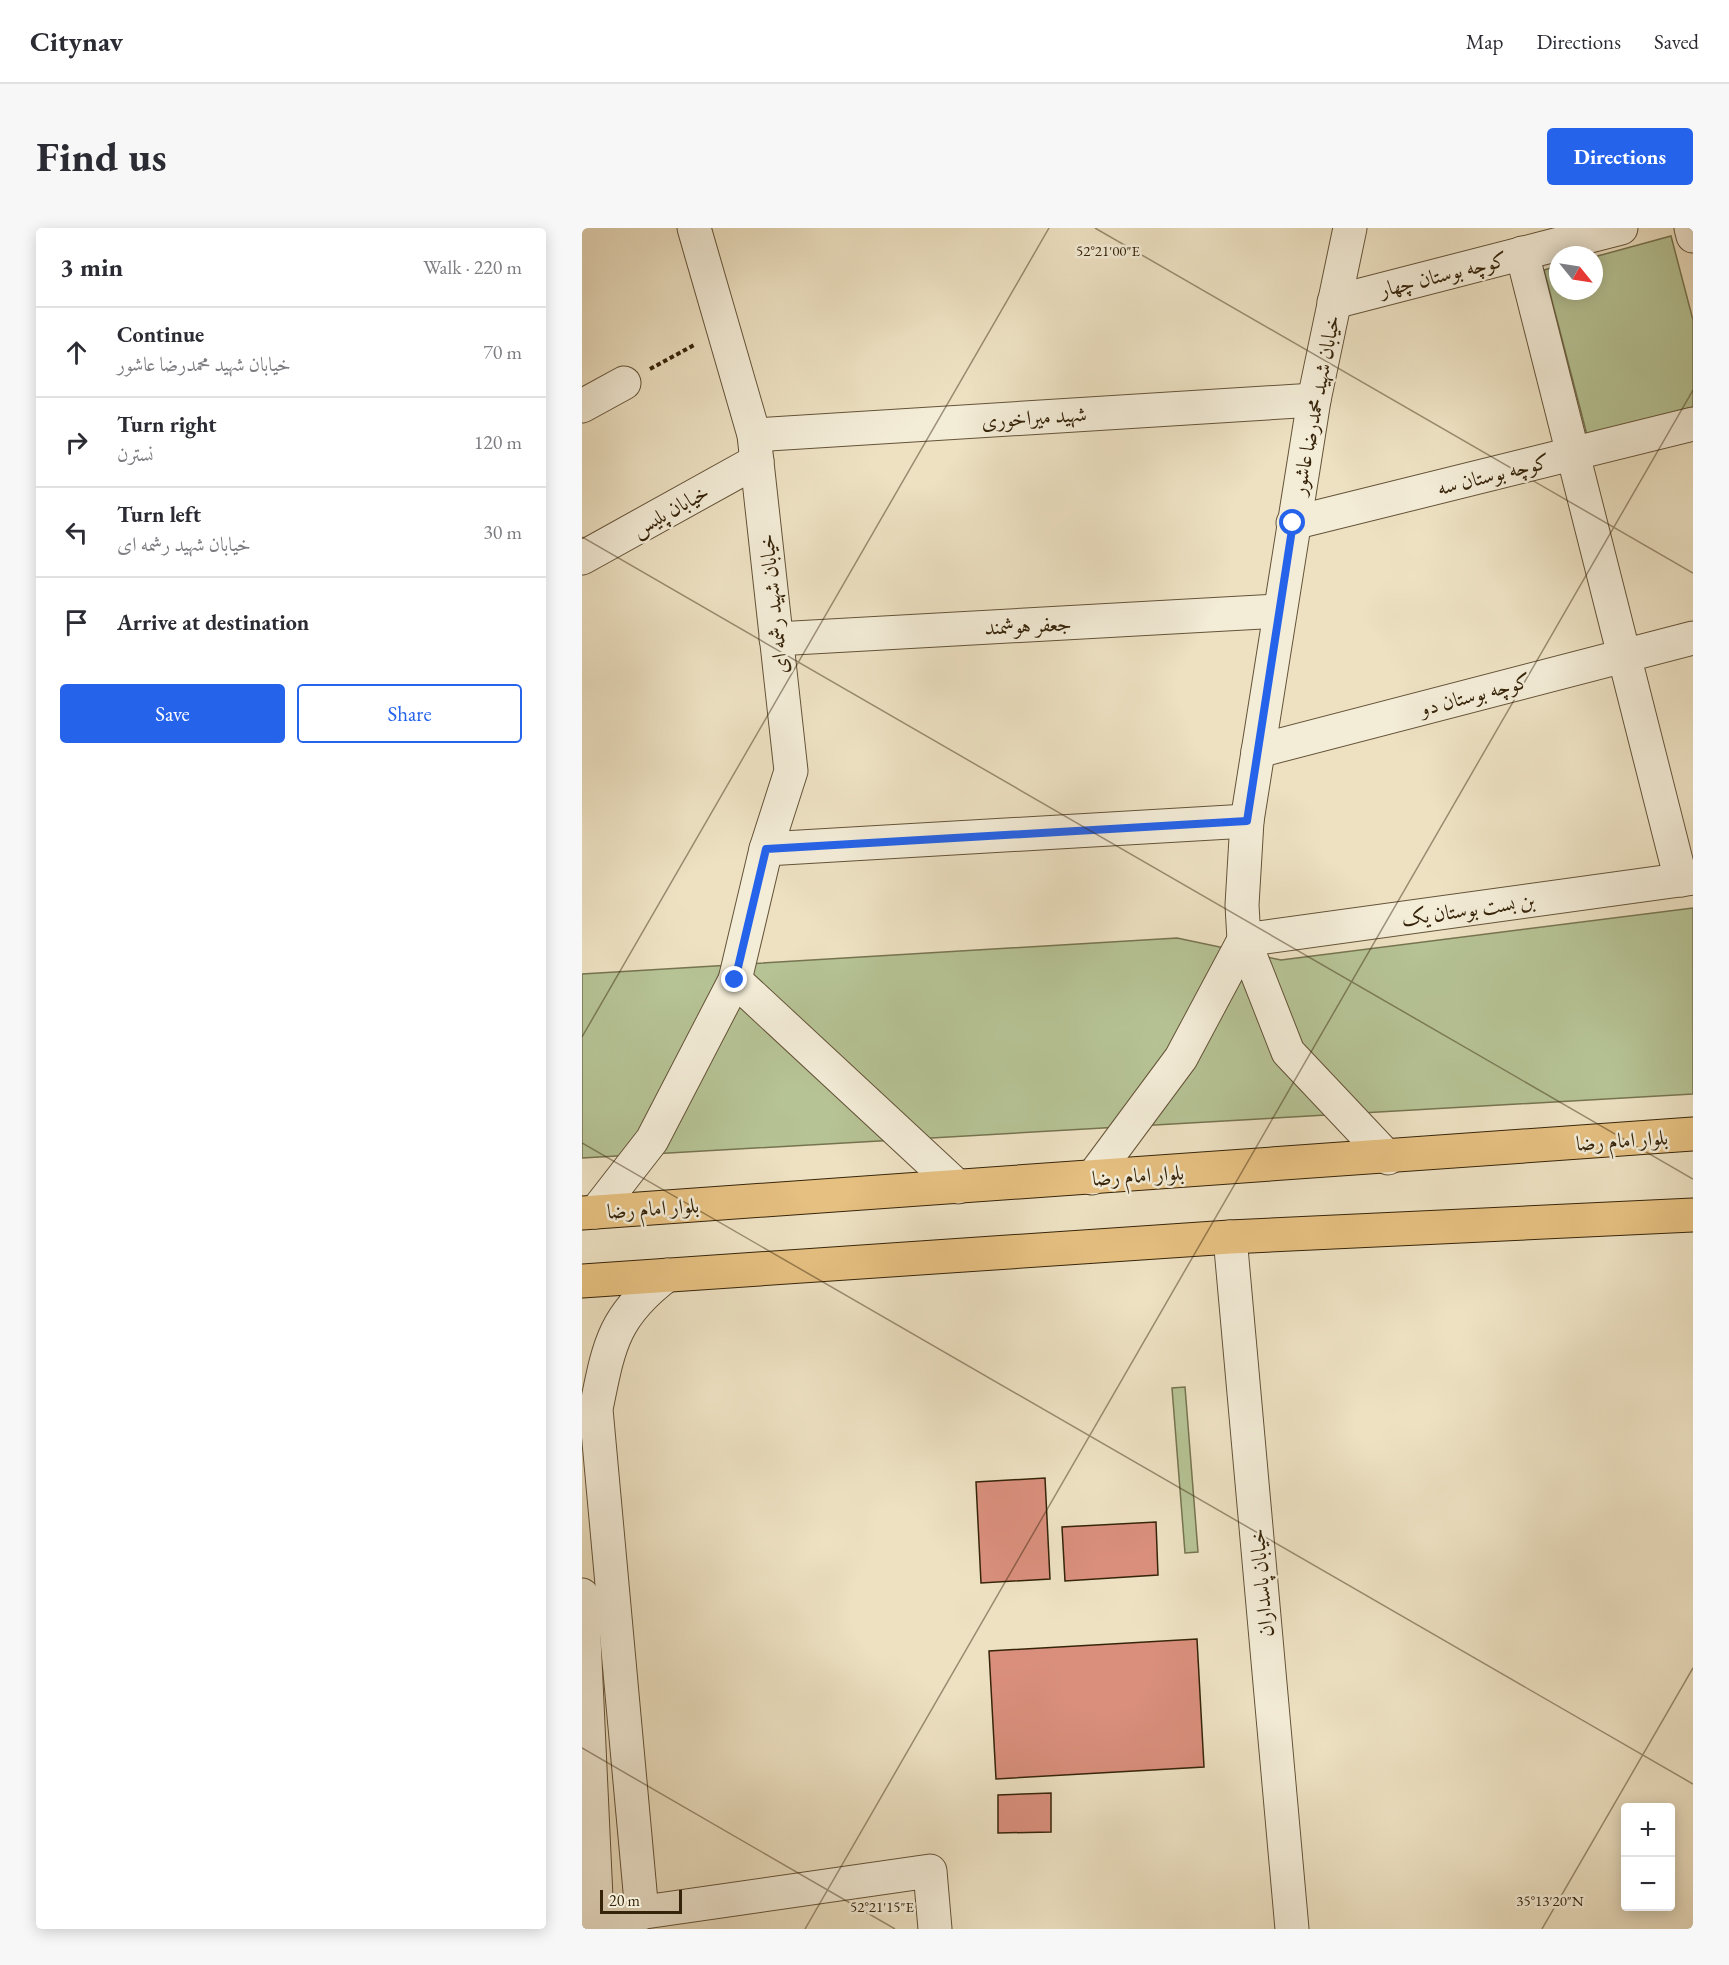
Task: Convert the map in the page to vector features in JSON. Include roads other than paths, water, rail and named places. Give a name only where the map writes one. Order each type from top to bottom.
[{"type":"main road","name":"بلوار امام رضا","points":[[589,1213],[1388,1158],[1693,1134]]},
{"type":"main road","points":[[582,1281],[1230,1237],[1693,1215]]},
{"type":"street","name":"خیابان شهید رشمه ای","points":[[589,1213],[652,1140],[735,980],[766,849],[791,771],[756,448],[694,228]]},
{"type":"street","name":"خیابان شهید محمدرضا عاشور","points":[[1244,940],[1242,905],[1247,821],[1314,400],[1350,228]]},
{"type":"street","name":"کوچه بوستان چهار","points":[[1334,302],[1621,228]]},
{"type":"street","points":[[1691,228],[1693,236]]},
{"type":"street","points":[[1522,254],[1624,656],[1687,879]]},
{"type":"street","points":[[582,406],[624,383]]},
{"type":"street","name":"شهید میراخوری","points":[[756,448],[1314,400]]},
{"type":"street","name":"کوچه بوستان سه","points":[[1293,523],[1693,424]]},
{"type":"street","name":"خیابان پلیس","points":[[582,558],[756,448]]},
{"type":"street","name":"جعفر هوشمند","points":[[776,639],[1279,611]]},
{"type":"street","name":"کوچه بوستان دو","points":[[1258,751],[1693,639]]},
{"type":"street","points":[[766,849],[1247,821]]},
{"type":"street","name":"بن بست بوستان یک","points":[[1244,940],[1687,879]]},
{"type":"street","points":[[1244,940],[1288,1052],[1388,1158]]},
{"type":"street","points":[[1092,1178],[1180,1058],[1244,940]]},
{"type":"street","points":[[735,980],[958,1187]]},
{"type":"street","name":"خیابان پاسداران","points":[[1230,1237],[1292,1929]]},
{"type":"street","points":[[642,1913],[593,1488],[597,1409],[607,1356],[629,1308],[667,1275]]},
{"type":"street","points":[[582,1595],[590,1920],[930,1872],[935,1929]]}]
